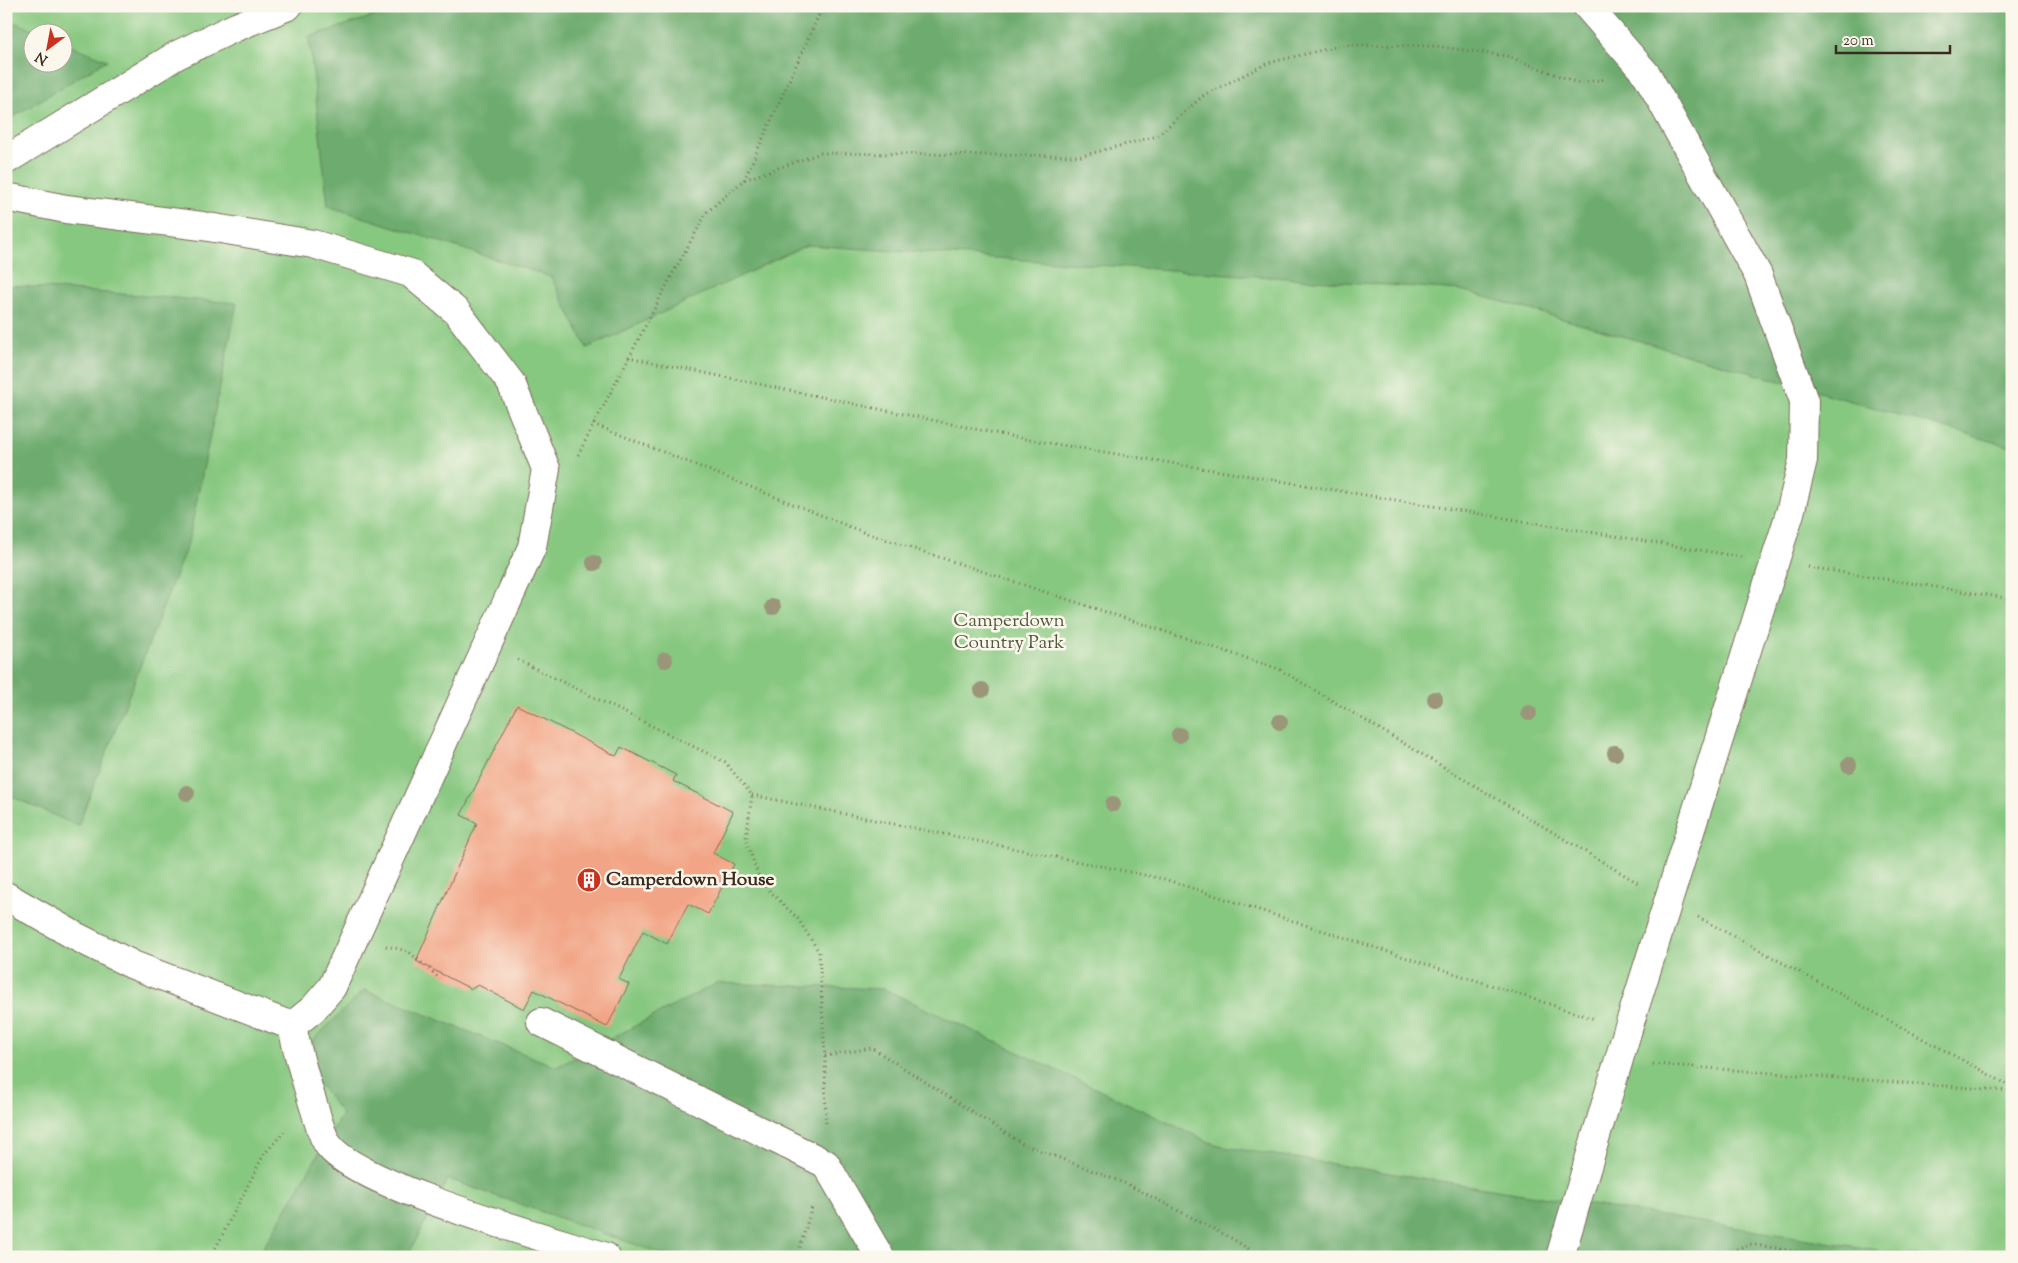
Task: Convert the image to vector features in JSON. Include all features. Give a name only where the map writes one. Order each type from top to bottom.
[{"type":"lane","points":[[6,160],[177,55],[236,27],[288,6]]},
{"type":"lane","points":[[1560,1257],[1628,1029],[1790,513],[1803,460],[1804,401],[1758,275],[1647,75],[1587,6]]},
{"type":"lane","points":[[6,197],[66,209],[202,226],[313,244],[410,273],[458,312],[511,383],[546,469],[532,547],[488,645],[332,987],[313,1009],[292,1026]]},
{"type":"lane","points":[[6,896],[77,937],[133,965],[292,1026]]},
{"type":"lane","points":[[541,1022],[826,1164],[880,1257]]},
{"type":"lane","points":[[292,1026],[298,1054],[327,1143],[338,1156],[362,1171],[403,1189],[451,1207],[606,1257]]},
{"type":"path","points":[[744,180],[823,6]]},
{"type":"path","points":[[576,459],[628,357],[708,212],[744,180],[821,153],[1081,156],[1157,136],[1204,95],[1268,63],[1343,45],[1434,46],[1507,56],[1578,83],[1647,75]]},
{"type":"path","points":[[628,357],[1019,438],[2012,599]]},
{"type":"path","points":[[593,424],[863,532],[1279,670],[1668,902],[2012,1089]]},
{"type":"path","points":[[488,645],[725,762],[752,795],[1164,879],[1628,1029],[1651,1064],[2012,1089]]},
{"type":"path","points":[[752,795],[746,839],[760,881],[798,918],[819,952],[825,1056],[826,1164],[797,1257]]},
{"type":"path","points":[[354,937],[408,951],[440,979]]},
{"type":"path","points":[[825,1056],[872,1048],[1021,1143],[1129,1186],[1233,1240],[1261,1257]]},
{"type":"path","points":[[211,1257],[264,1154],[312,1100]]},
{"type":"path","points":[[1718,1257],[1749,1244],[1832,1257]]},
{"type":"green space","name":"Camperdown Country Park","points":[[6,6],[2005,6],[2012,11],[2012,1257],[6,1257]]},
{"type":"green space","points":[[405,6],[2005,6],[2012,11],[2012,447],[1461,290],[807,245],[587,348],[551,277],[328,206],[309,37]]},
{"type":"green space","points":[[6,19],[22,25],[22,72],[72,72],[72,46],[107,60],[6,121]]},
{"type":"green space","points":[[6,285],[237,303],[188,543],[78,826],[6,794]]},
{"type":"green space","points":[[717,983],[884,989],[1218,1146],[1922,1257],[671,1257],[448,1179],[407,1257],[258,1257],[342,1114],[298,1055],[364,990],[557,1067]]},
{"type":"building","name":"Camperdown House","points":[[517,705],[616,756],[621,747],[676,775],[673,781],[733,812],[713,853],[734,864],[708,914],[688,904],[667,944],[643,931],[619,979],[629,984],[607,1027],[534,990],[524,1009],[478,985],[471,989],[416,961],[477,823],[461,815]]},
{"type":"place","name":"Camperdown House","points":[[589,880]]}]
